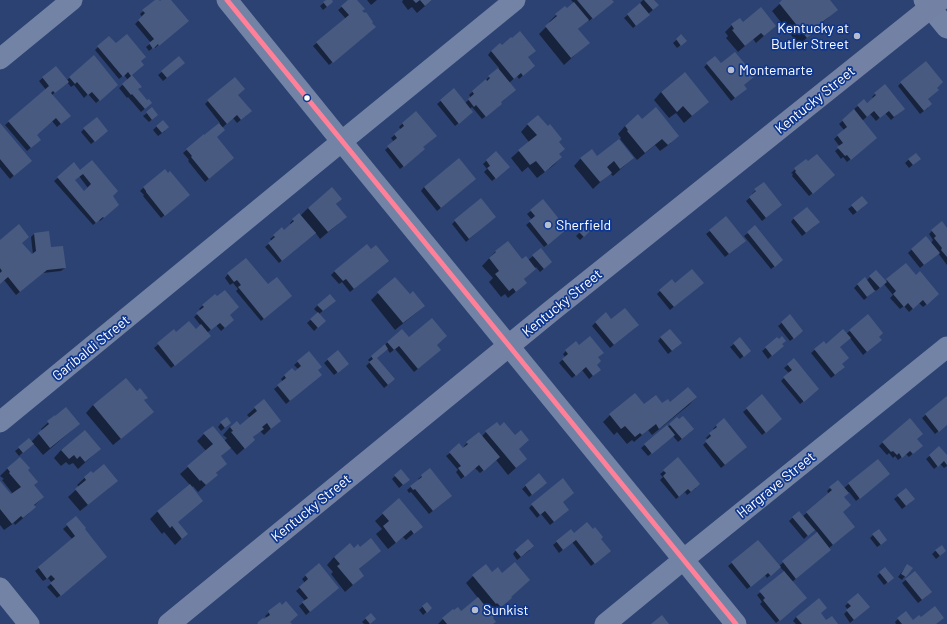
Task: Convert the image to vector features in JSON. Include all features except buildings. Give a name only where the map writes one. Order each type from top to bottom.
[{"type":"main road","name":"Kentucky Street","points":[[169,624],[931,3]]},
{"type":"street","points":[[0,59],[72,0]]},
{"type":"street","points":[[227,0],[736,624]]},
{"type":"street","name":"Garibaldi Street","points":[[0,422],[515,0]]},
{"type":"street","points":[[931,3],[947,28]]},
{"type":"street","name":"Hargrave Street","points":[[605,624],[947,346]]},
{"type":"street","points":[[0,588],[29,624]]},
{"type":"transit line","points":[[227,0],[736,624]]},
{"type":"place","name":"Kentucky at Butler Street","points":[[857,36]]},
{"type":"place","name":"Montemarte","points":[[731,70]]},
{"type":"place","name":"Sherfield","points":[[548,225]]},
{"type":"place","name":"Sunkist","points":[[475,610]]}]
